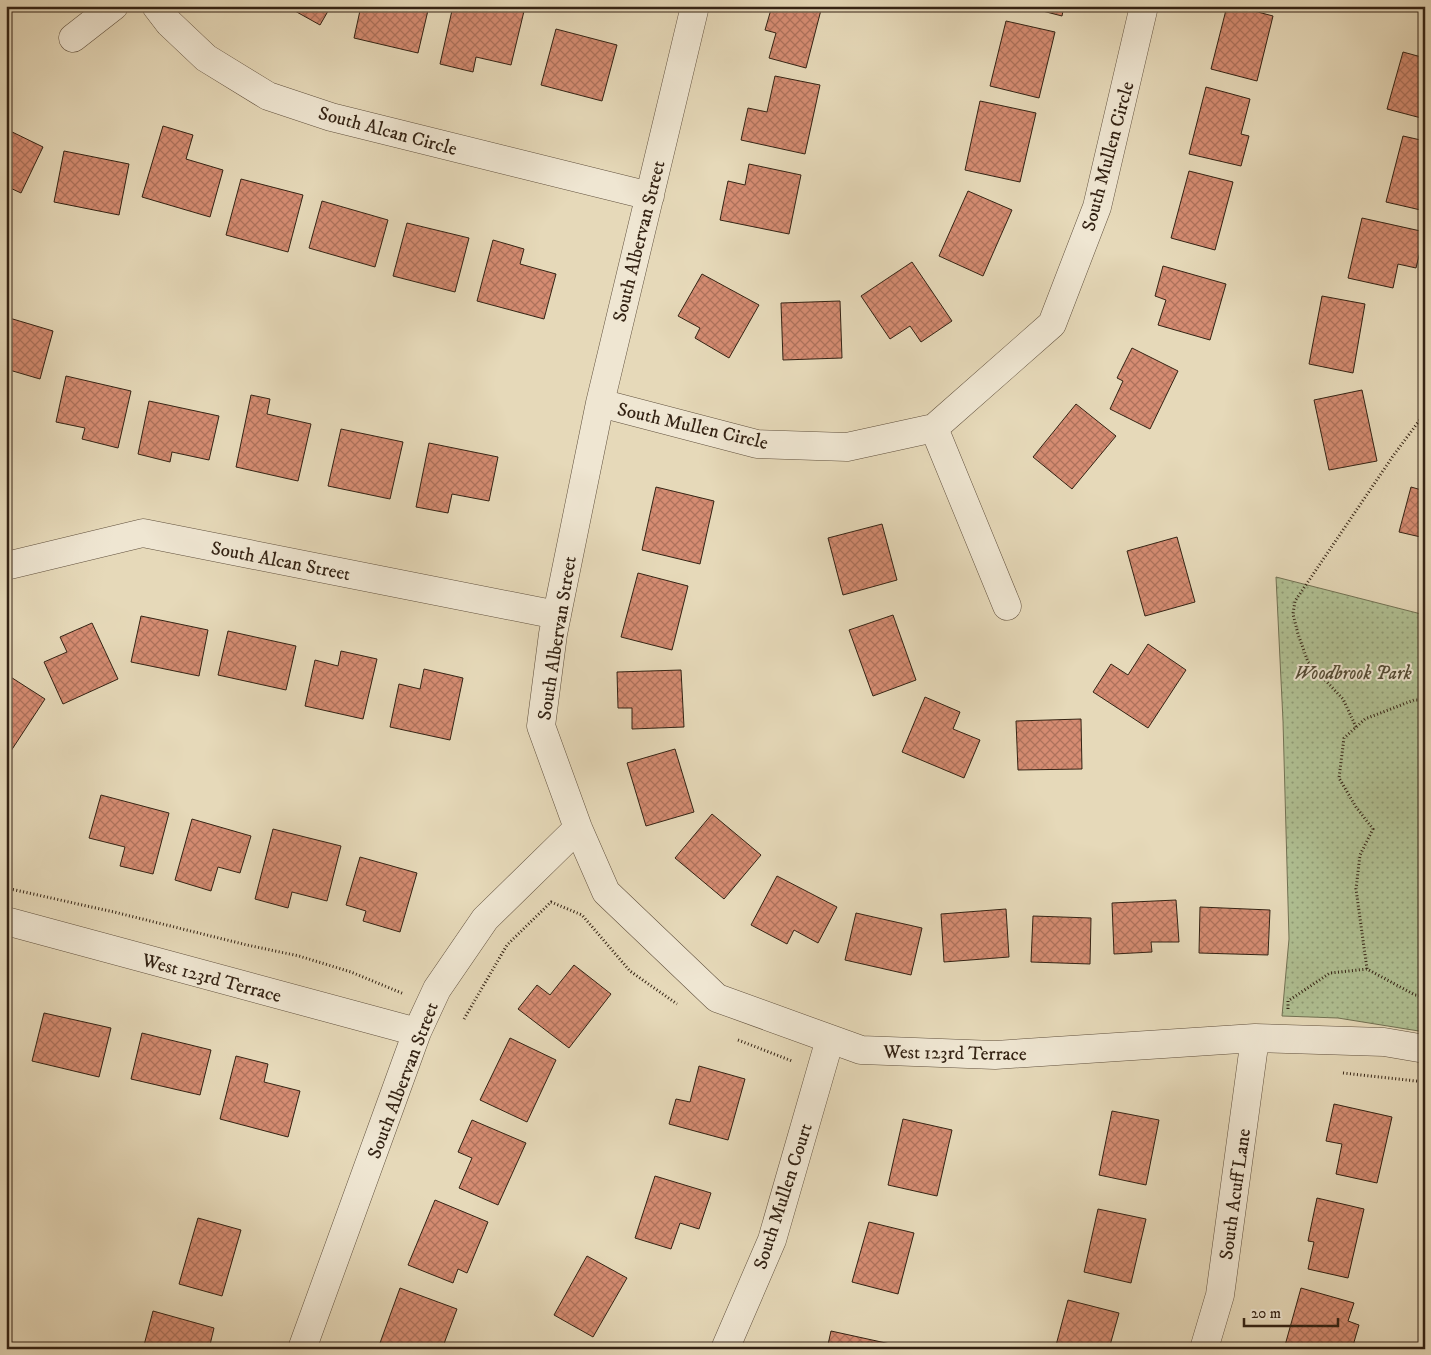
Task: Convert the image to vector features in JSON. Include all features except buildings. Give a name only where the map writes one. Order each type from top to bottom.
[{"type":"street","points":[[74,38],[114,6]]},
{"type":"street","name":"South Alcan Circle","points":[[156,6],[170,23],[206,58],[268,96],[331,117],[650,196]]},
{"type":"street","name":"South Albervan Street","points":[[302,1349],[417,1032],[437,989],[485,920],[578,828],[541,726],[553,634],[600,402],[695,6]]},
{"type":"street","name":"South Mullen Circle","points":[[600,402],[758,444],[847,447],[934,428],[1052,324],[1097,207],[1144,6]]},
{"type":"street","points":[[934,428],[1007,606]]},
{"type":"street","name":"South Alcan Street","points":[[6,566],[143,533],[557,615]]},
{"type":"street","name":"West 123rd Terrace","points":[[578,828],[606,892],[717,998],[861,1050],[995,1055],[1255,1038],[1384,1042],[1425,1049]]},
{"type":"street","name":"West 123rd Terrace","points":[[6,921],[417,1032]]},
{"type":"street","name":"South Acuff Lane","points":[[1204,1349],[1220,1295],[1255,1038]]},
{"type":"street","name":"South Mullen Court","points":[[725,1349],[772,1240],[830,1039]]},
{"type":"path","points":[[1356,727],[1343,700],[1308,662],[1293,614],[1295,600],[1393,456],[1425,413]]},
{"type":"path","points":[[1367,970],[1356,889],[1360,855],[1373,829],[1356,807],[1339,778],[1344,738],[1365,719],[1414,700],[1425,700]]},
{"type":"path","points":[[6,888],[299,956],[351,972],[410,996]]},
{"type":"path","points":[[464,1019],[507,945],[551,902],[582,915],[630,971],[683,1008]]},
{"type":"path","points":[[1286,1039],[1288,1001],[1330,973],[1367,970],[1415,995],[1425,996]]},
{"type":"path","points":[[732,1037],[768,1053],[800,1064]]},
{"type":"path","points":[[1341,1073],[1425,1082]]},
{"type":"green space","name":"Woodbrook Park","points":[[1276,577],[1425,615],[1425,1032],[1338,1018],[1282,1016],[1289,939],[1283,721]]}]
